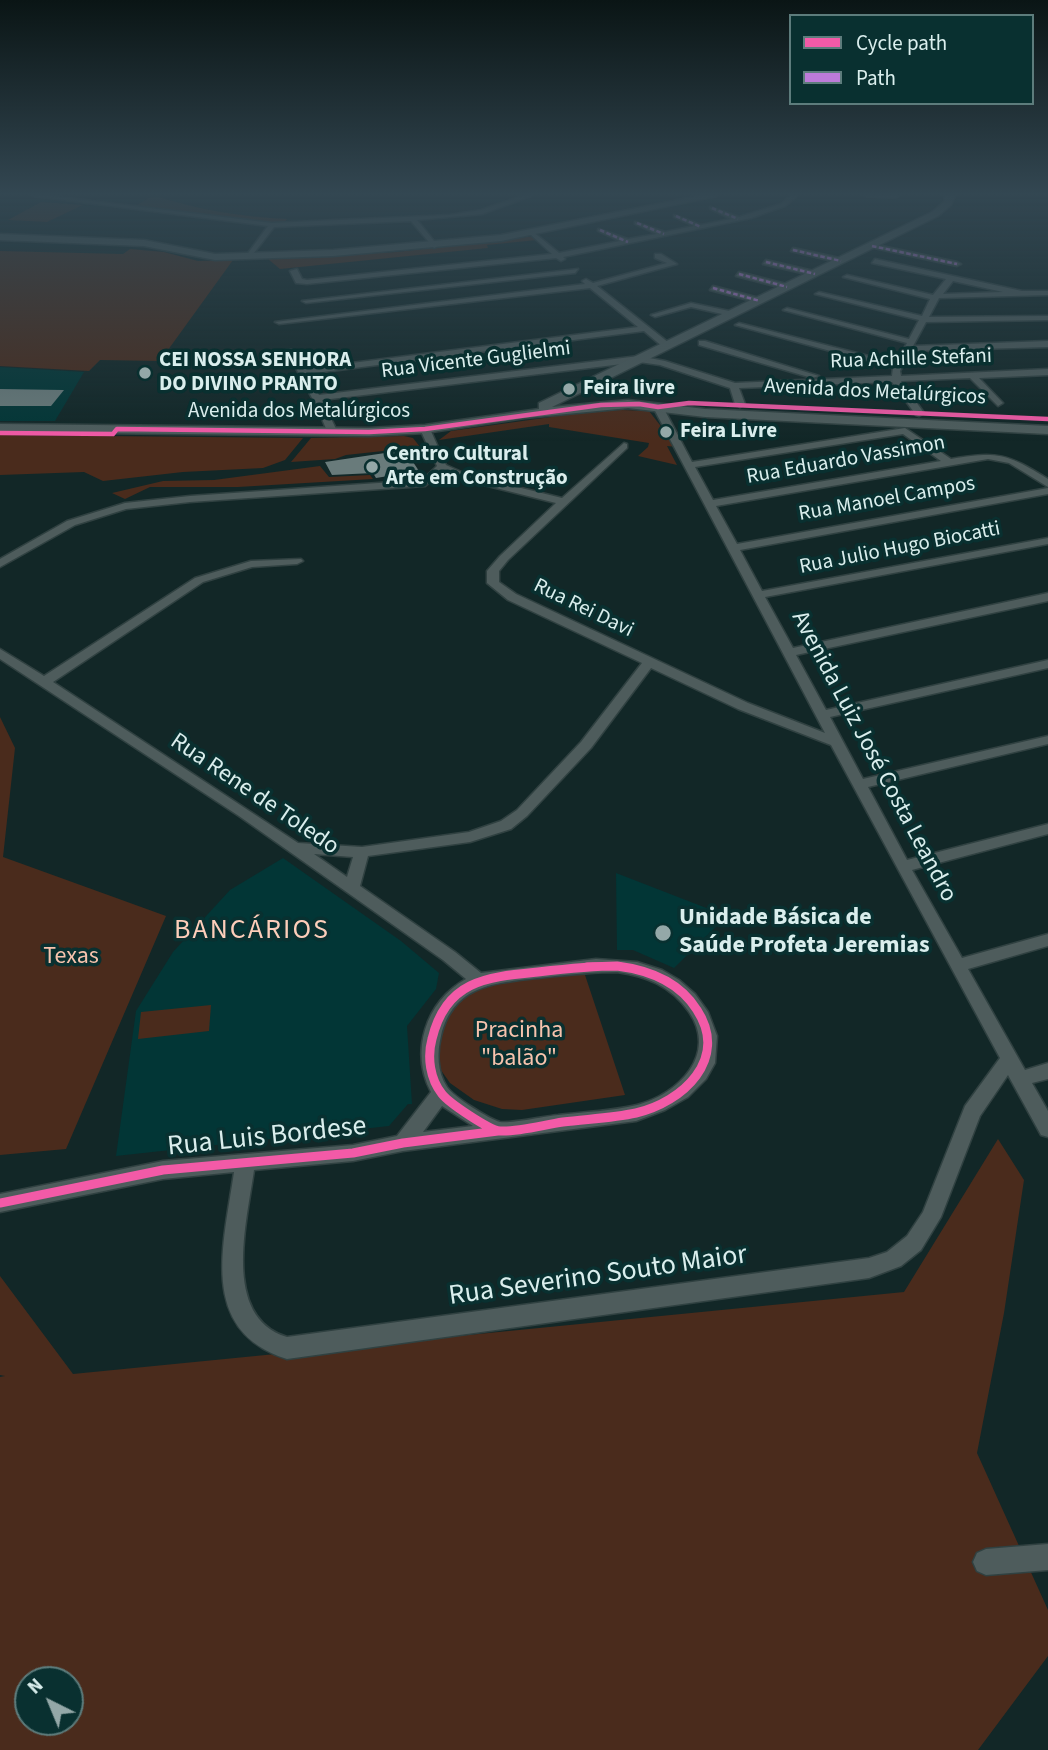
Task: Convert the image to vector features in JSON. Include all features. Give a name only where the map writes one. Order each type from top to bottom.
[{"type":"main road","points":[[555,406],[666,345],[807,278]]},
{"type":"main road","name":"Avenida dos Metalúrgicos","points":[[704,408],[740,404],[1048,419]]},
{"type":"main road","name":"Avenida dos Metalúrgicos","points":[[7,428],[331,431],[425,429],[525,414],[555,406],[704,408],[903,427],[1048,430]]},
{"type":"street","points":[[297,278],[299,281],[307,282],[349,278]]},
{"type":"street","points":[[306,301],[515,278]]},
{"type":"street","points":[[583,278],[642,329],[666,345]]},
{"type":"street","points":[[279,322],[592,285],[620,278]]},
{"type":"street","points":[[753,278],[787,287]]},
{"type":"street","points":[[850,278],[937,297],[1048,293]]},
{"type":"street","points":[[919,413],[897,383],[897,366],[951,278],[1023,294]]},
{"type":"street","points":[[713,288],[760,301]]},
{"type":"street","points":[[819,294],[923,320],[1048,318]]},
{"type":"street","points":[[655,315],[691,304],[731,314]]},
{"type":"street","points":[[787,310],[910,346],[1048,344]]},
{"type":"street","points":[[739,325],[897,366]]},
{"type":"street","points":[[301,372],[642,329]]},
{"type":"street","points":[[702,343],[827,380]]},
{"type":"street","points":[[289,352],[317,398],[331,431]]},
{"type":"street","name":"Rua Vicente Guglielmi","points":[[317,398],[639,359],[662,363],[734,386]]},
{"type":"street","name":"Rua Achille Stefani","points":[[734,386],[896,377],[1047,374]]},
{"type":"street","points":[[972,375],[998,403]]},
{"type":"street","points":[[734,386],[740,404]]},
{"type":"street","name":"Avenida Luiz José Costa Leandro","points":[[659,407],[903,867],[1048,1129]]},
{"type":"street","points":[[692,465],[903,427],[950,463]]},
{"type":"street","points":[[425,429],[442,467],[481,482],[564,502]]},
{"type":"street","name":"Rua Rei Davi","points":[[624,446],[504,558],[493,571],[493,583],[512,597],[743,706],[836,742]]},
{"type":"street","name":"Rua Eduardo Vassimon","points":[[710,504],[988,456],[1012,461],[1048,484]]},
{"type":"street","points":[[425,483],[442,467]]},
{"type":"street","points":[[0,564],[71,523],[125,506],[425,483],[481,482]]},
{"type":"street","name":"Rua Manoel Campos","points":[[734,548],[1048,491]]},
{"type":"street","name":"Rua Julio Hugo Biocatti","points":[[758,596],[1048,541]]},
{"type":"street","points":[[43,682],[199,580],[251,564],[297,561]]},
{"type":"street","points":[[788,653],[1048,597]]},
{"type":"street","name":"Rua Rene de Toledo","points":[[0,653],[294,848],[449,956],[478,981]]},
{"type":"street","points":[[294,848],[362,852],[470,837],[506,825],[523,813],[586,745],[649,662]]},
{"type":"street","points":[[823,715],[1048,664]]},
{"type":"street","points":[[860,785],[1048,740]]},
{"type":"street","points":[[903,867],[1048,829]]},
{"type":"street","points":[[351,889],[362,852]]},
{"type":"street","points":[[958,966],[1048,940]]},
{"type":"street","name":"Rua Luis Bordese","points":[[0,1203],[163,1170],[353,1153],[403,1143],[636,1113],[656,1107],[675,1096],[702,1071],[708,1059],[708,1029],[698,1009],[682,991],[659,975],[639,968],[593,966],[478,981]]},
{"type":"street","points":[[478,981],[457,995],[440,1015],[430,1037],[433,1075],[441,1094],[498,1131]]},
{"type":"street","name":"Rua Severino Souto Maior","points":[[245,1163],[234,1267],[236,1299],[242,1316],[257,1333],[272,1344],[287,1348],[313,1345],[869,1269],[894,1259],[914,1244],[931,1217],[972,1112],[1008,1061]]},
{"type":"street","points":[[1019,1080],[1048,1071]]},
{"type":"street","name":"Rua Luis Bordese","points":[[403,1143],[441,1094]]},
{"type":"street","points":[[986,1562],[1048,1557]]},
{"type":"shaded area","points":[[0,367],[84,372],[55,421],[0,421]]},
{"type":"shaded area","points":[[283,858],[401,941],[439,973],[436,989],[407,1026],[412,1104],[408,1104],[389,1126],[116,1156],[136,1011],[173,952],[230,890]]},
{"type":"shaded area","name":"Unidade Básica de Saúde Profeta Jeremias","points":[[616,873],[727,916],[674,968],[633,950],[617,950]]},
{"type":"green space","points":[[0,278],[220,278],[160,361],[100,360],[89,371],[0,366]]},
{"type":"green space","points":[[649,411],[677,447],[667,446],[677,465],[638,456],[649,443],[549,427],[549,424],[439,440],[451,431],[551,417],[553,413]]},
{"type":"green space","points":[[0,435],[303,438],[285,460],[263,468],[183,472],[103,481],[84,472],[0,475]]},
{"type":"green space","points":[[311,438],[413,438],[420,447],[346,455],[335,459],[291,462]]},
{"type":"green space","points":[[320,466],[329,477],[370,475],[373,479],[238,487],[150,487],[125,499],[112,493],[163,481],[214,480]]},
{"type":"green space","name":"Texas","points":[[0,717],[15,748],[3,857],[166,916],[66,1149],[0,1155]]},
{"type":"green space","name":"Pracinha \"balão\"","points":[[584,972],[625,1095],[522,1110],[502,1109],[474,1100],[450,1083],[438,1066],[438,1028],[448,1010],[484,985]]},
{"type":"green space","points":[[211,1005],[209,1031],[138,1039],[141,1012]]},
{"type":"green space","points":[[998,1139],[1024,1180],[1004,1313],[977,1453],[1048,1610],[1048,1656],[978,1750],[0,1750],[0,1377],[5,1376],[0,1375],[0,1276],[73,1374],[904,1292]]},
{"type":"building","points":[[0,389],[64,390],[51,406],[0,406]]},
{"type":"building","name":"Centro Cultural Arte em Construção","points":[[405,450],[419,471],[376,478],[373,473],[332,475],[325,462]]},
{"type":"marked path","points":[[753,278],[787,287]]},
{"type":"marked path","points":[[713,288],[760,301]]},
{"type":"cycle path","points":[[0,433],[113,434],[117,429],[369,432],[425,429],[601,405],[639,404],[658,407],[689,403],[1048,419]]},
{"type":"cycle path","points":[[0,1203],[163,1170],[353,1153],[403,1143],[636,1113],[671,1099],[692,1083],[700,1073],[708,1051],[706,1030],[701,1017],[689,999],[673,984],[637,969],[617,966],[576,967],[477,981],[463,989],[441,1014],[430,1045],[430,1062],[433,1078],[445,1098],[459,1108],[492,1127],[498,1131]]},
{"type":"place","name":"CEI NOSSA SENHORA DO DIVINO PRANTO","points":[[145,373]]},
{"type":"place","name":"Feira livre","points":[[569,389]]},
{"type":"place","name":"Feira Livre","points":[[666,432]]},
{"type":"place","name":"Centro Cultural Arte em Construção","points":[[372,467]]},
{"type":"place","name":"Unidade Básica de Saúde Profeta Jeremias","points":[[663,933]]},
{"type":"district","name":"BANCÁRIOS","points":[[252,932]]}]
